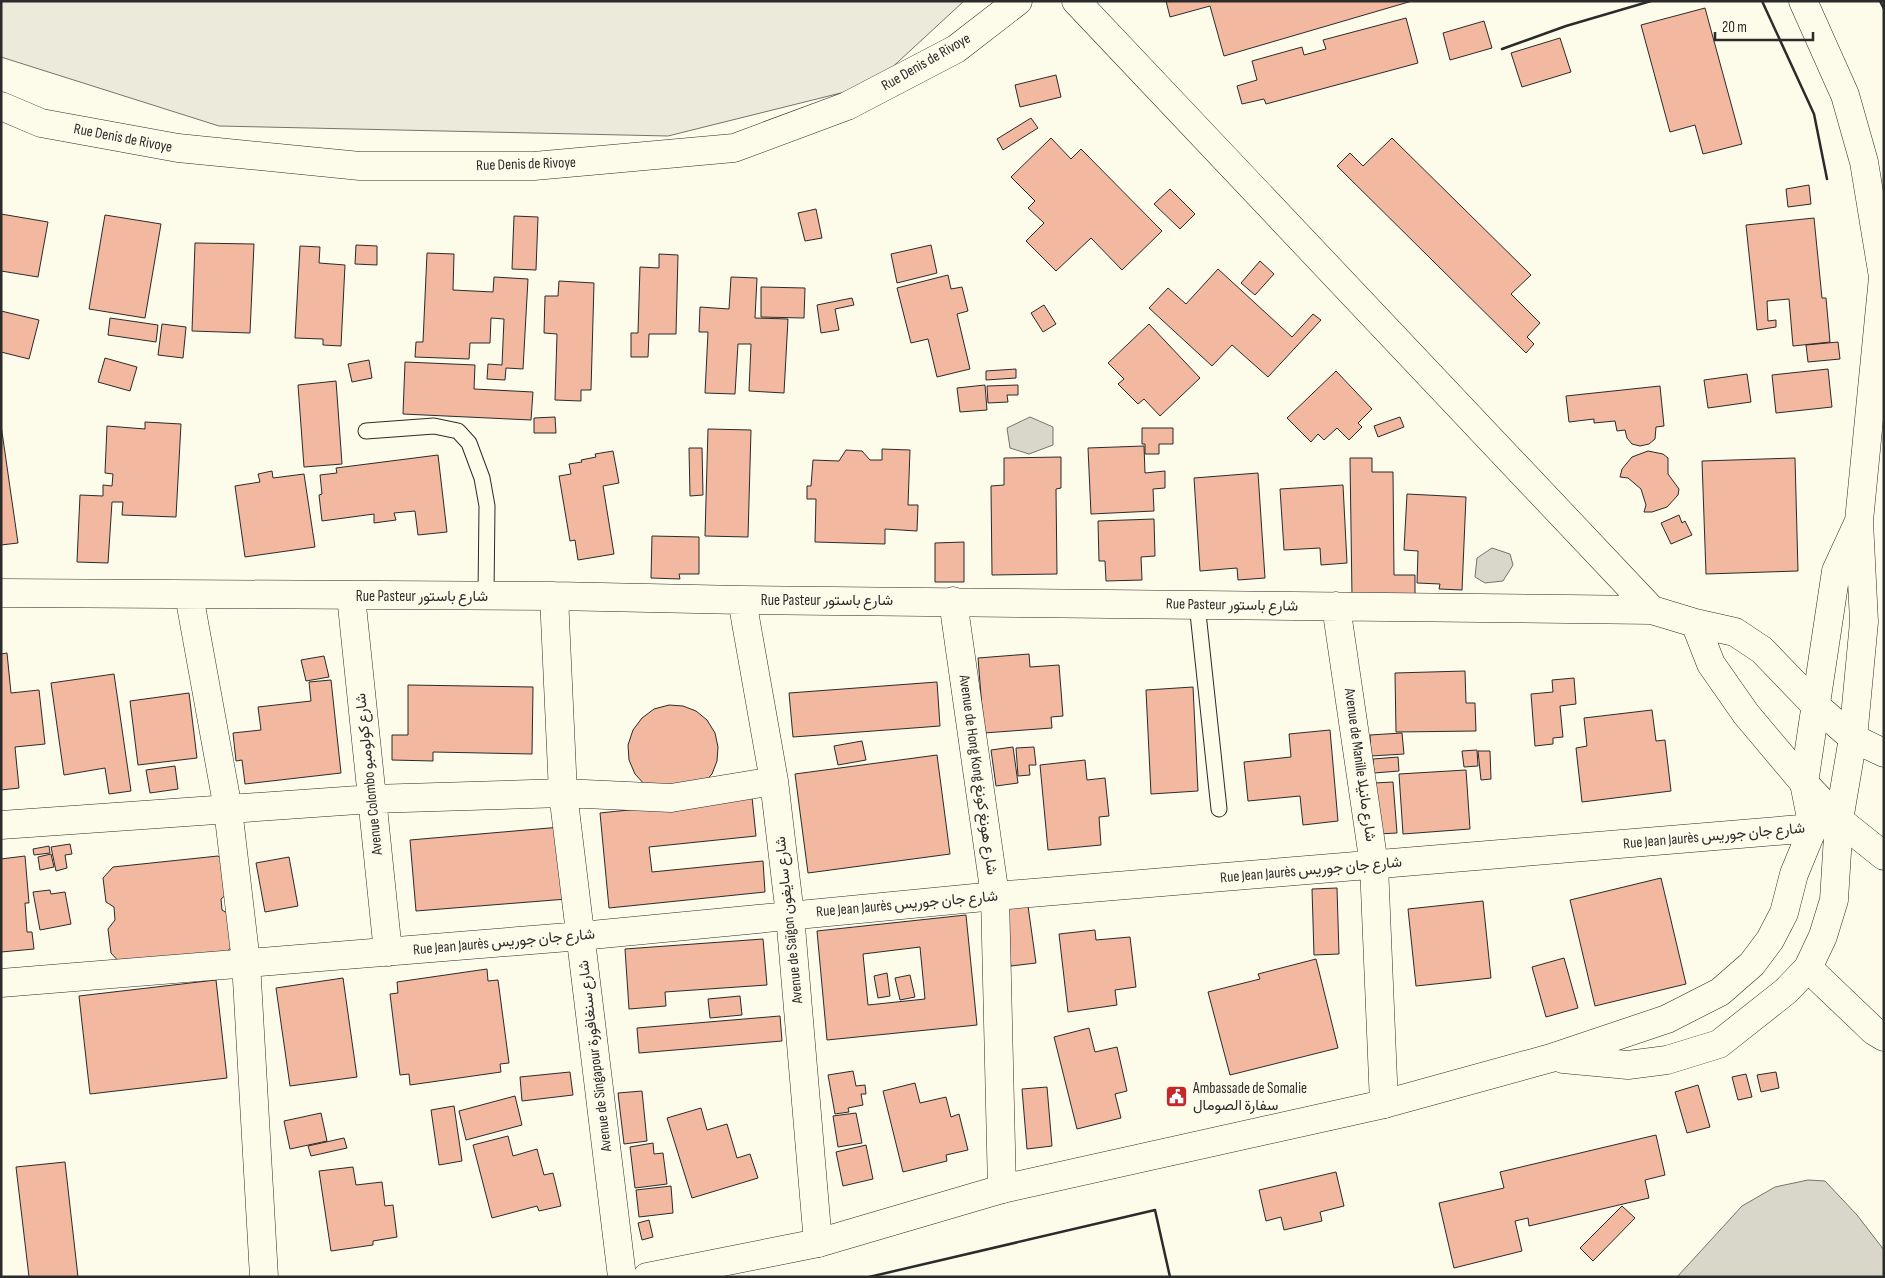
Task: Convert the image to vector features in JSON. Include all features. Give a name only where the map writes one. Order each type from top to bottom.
[{"type":"street","name":"Rue Denis de Rivoye","points":[[1,106],[41,123],[178,148],[360,166],[534,166],[734,148],[856,101],[956,49],[1018,1]]},
{"type":"street","points":[[1076,1],[1652,610],[1695,623],[1735,632],[1762,650],[1816,706],[1853,738],[1884,752]]},
{"type":"street","points":[[1552,1058],[1628,1065],[1667,1060],[1719,1044],[1786,991],[1808,968],[1823,936],[1834,900],[1839,820],[1853,738],[1864,622],[1858,521],[1883,278],[1864,162],[1846,95],[1803,1]]},
{"type":"street","points":[[648,1277],[818,1243],[1002,1189],[1384,1104],[1552,1058],[1667,1018],[1720,992],[1752,964],[1770,940],[1784,913],[1794,874],[1813,828],[1804,783],[1836,571],[1858,521]]},
{"type":"street","name":"Rue Pasteur شارع باستور","points":[[1,593],[554,596],[742,600],[1652,610]]},
{"type":"street","points":[[188,595],[228,809],[246,962],[264,1277]]},
{"type":"street","name":"Avenue Colombo شارع كولومبو","points":[[351,596],[388,952]]},
{"type":"street","name":"Avenue de Singapour شارع سنغافورة","points":[[554,596],[563,793],[622,1277]]},
{"type":"street","name":"Avenue de Saïgon شارع سايغون","points":[[742,600],[774,781],[790,915],[818,1243]]},
{"type":"street","name":"Avenue de Hong Kong شارع هونغ كونغ","points":[[953,601],[995,896],[1002,1189]]},
{"type":"street","name":"Avenue de Manille شارع مانيلا","points":[[1336,606],[1374,865],[1384,1104]]},
{"type":"street","points":[[1695,623],[1711,664],[1746,714],[1804,783],[1839,820],[1884,856]]},
{"type":"street","points":[[1,825],[372,799],[563,793],[671,798],[774,781]]},
{"type":"street","name":"Rue Jean Jaurès شارع جان جوريس","points":[[1,983],[581,936],[995,896],[1813,828]]},
{"type":"street","points":[[1808,968],[1874,1031],[1884,1037]]},
{"type":"lane","points":[[366,430],[434,426],[458,431],[470,443],[482,478],[487,506],[486,596]]},
{"type":"lane","points":[[1197,604],[1218,809]]},
{"type":"shaded area","points":[[1,1],[964,1],[873,85],[668,136],[219,126],[1,57]]},
{"type":"shaded area","points":[[1030,417],[1053,427],[1053,445],[1029,454],[1010,448],[1007,428]]},
{"type":"shaded area","points":[[1492,548],[1510,554],[1513,565],[1503,581],[1485,583],[1475,577],[1477,558]]},
{"type":"shaded area","points":[[1808,1180],[1825,1181],[1857,1215],[1884,1250],[1884,1277],[1677,1277],[1742,1206],[1775,1187]]},
{"type":"building","points":[[1166,1],[1412,1],[1224,56],[1210,6],[1170,17]]},
{"type":"building","points":[[1705,8],[1742,144],[1703,154],[1695,125],[1670,132],[1641,25]]},
{"type":"building","points":[[1406,18],[1418,63],[1266,104],[1264,99],[1242,104],[1237,86],[1257,80],[1252,61],[1302,47],[1304,55],[1326,49],[1323,40]]},
{"type":"building","points":[[1484,21],[1492,48],[1450,60],[1443,33]]},
{"type":"building","points":[[1560,38],[1571,72],[1522,87],[1511,53]]},
{"type":"building","points":[[1056,75],[1061,97],[1020,107],[1015,85]]},
{"type":"building","points":[[1031,118],[1038,128],[1003,150],[997,139]]},
{"type":"building","points":[[1051,138],[1071,159],[1081,149],[1162,231],[1122,270],[1091,238],[1056,271],[1026,241],[1044,223],[1028,208],[1035,201],[1011,177]]},
{"type":"building","points":[[1392,138],[1531,275],[1511,294],[1540,323],[1527,337],[1534,344],[1526,353],[1337,166],[1350,153],[1363,166]]},
{"type":"building","points":[[1809,185],[1811,204],[1788,207],[1786,189]]},
{"type":"building","points":[[1170,189],[1195,214],[1180,229],[1154,204]]},
{"type":"building","points":[[816,209],[822,238],[805,241],[798,213]]},
{"type":"building","points":[[1,214],[48,222],[38,277],[1,271]]},
{"type":"building","points":[[105,215],[161,224],[145,318],[89,309]]},
{"type":"building","points":[[514,216],[538,217],[536,270],[512,269]]},
{"type":"building","points":[[1814,218],[1822,298],[1826,298],[1830,342],[1793,346],[1789,299],[1767,301],[1768,321],[1776,320],[1776,327],[1757,330],[1746,225]]},
{"type":"building","points":[[195,243],[254,244],[250,333],[192,331]]},
{"type":"building","points":[[356,245],[377,246],[377,265],[355,264]]},
{"type":"building","points":[[931,245],[937,273],[897,283],[891,254]]},
{"type":"building","points":[[300,246],[320,247],[319,263],[345,265],[341,346],[323,345],[323,339],[295,338]]},
{"type":"building","points":[[427,253],[454,254],[453,290],[493,292],[494,277],[528,279],[523,369],[506,368],[505,380],[487,379],[488,364],[502,365],[504,319],[491,318],[490,343],[470,343],[469,359],[415,357],[416,342],[423,342]]},
{"type":"building","points":[[659,254],[678,255],[676,334],[649,334],[648,357],[631,357],[631,333],[638,333],[640,267],[659,268]]},
{"type":"building","points":[[1260,261],[1274,274],[1255,295],[1241,283]]},
{"type":"building","points":[[1218,269],[1292,337],[1313,314],[1321,320],[1268,377],[1232,345],[1212,366],[1149,308],[1168,288],[1186,304]]},
{"type":"building","points":[[948,275],[951,289],[962,287],[968,311],[957,314],[970,369],[937,377],[928,339],[911,343],[897,288]]},
{"type":"building","points":[[731,277],[757,278],[755,318],[788,319],[784,393],[749,391],[751,344],[738,344],[735,394],[705,393],[708,332],[699,332],[700,307],[729,309]]},
{"type":"building","points":[[559,281],[594,283],[591,390],[581,390],[581,401],[555,400],[557,334],[544,333],[545,296],[558,296]]},
{"type":"building","points":[[761,287],[805,288],[804,318],[761,317]]},
{"type":"building","points":[[852,298],[854,305],[835,309],[839,330],[821,333],[817,305]]},
{"type":"building","points":[[1044,305],[1056,324],[1043,332],[1031,313]]},
{"type":"building","points":[[1,311],[39,320],[29,359],[1,352]]},
{"type":"building","points":[[110,318],[158,325],[156,342],[108,335]]},
{"type":"building","points":[[162,324],[186,327],[183,358],[158,355]]},
{"type":"building","points":[[1149,324],[1200,378],[1160,416],[1144,399],[1138,404],[1118,384],[1124,379],[1108,363]]},
{"type":"building","points":[[1838,342],[1840,359],[1808,362],[1806,345]]},
{"type":"building","points":[[105,358],[137,367],[130,391],[98,382]]},
{"type":"building","points":[[369,360],[372,378],[352,382],[348,364]]},
{"type":"building","points":[[405,362],[475,365],[474,389],[533,392],[531,420],[403,414]]},
{"type":"building","points":[[1016,369],[1016,378],[986,380],[986,371]]},
{"type":"building","points":[[1828,369],[1832,407],[1776,413],[1772,375]]},
{"type":"building","points":[[1336,371],[1372,409],[1358,423],[1362,427],[1349,440],[1337,428],[1324,440],[1318,434],[1311,442],[1287,418]]},
{"type":"building","points":[[1747,374],[1751,402],[1708,408],[1704,380]]},
{"type":"building","points":[[336,381],[342,464],[304,467],[298,385]]},
{"type":"building","points":[[985,385],[987,410],[960,412],[957,388]]},
{"type":"building","points":[[1018,385],[1018,395],[1007,395],[1008,402],[988,403],[987,386]]},
{"type":"building","points":[[1660,386],[1664,426],[1656,427],[1655,439],[1649,444],[1640,446],[1632,444],[1627,438],[1625,430],[1617,431],[1615,421],[1594,423],[1594,419],[1569,422],[1566,396]]},
{"type":"building","points":[[555,417],[556,433],[534,433],[534,418]]},
{"type":"building","points":[[1400,417],[1404,427],[1378,437],[1374,426]]},
{"type":"building","points":[[145,422],[181,424],[176,517],[122,515],[123,502],[112,502],[108,563],[77,562],[80,495],[103,496],[103,485],[112,486],[113,474],[105,473],[107,426],[145,429]]},
{"type":"building","points":[[1,425],[18,543],[1,545]]},
{"type":"building","points":[[1142,428],[1173,428],[1173,444],[1159,444],[1159,454],[1145,454],[1145,444],[1142,444]]},
{"type":"building","points":[[708,429],[751,430],[748,537],[705,536]]},
{"type":"building","points":[[1144,446],[1145,473],[1165,471],[1165,488],[1153,489],[1154,511],[1091,514],[1088,448]]},
{"type":"building","points":[[689,448],[702,448],[703,495],[690,496]]},
{"type":"building","points":[[882,449],[910,450],[908,505],[918,505],[917,531],[885,529],[885,544],[815,542],[816,499],[807,499],[807,486],[811,486],[813,460],[839,461],[846,450],[862,451],[870,460],[882,460]]},
{"type":"building","points":[[613,451],[619,483],[603,486],[614,554],[578,560],[575,540],[570,541],[559,476],[571,474],[569,464],[596,457],[595,454]]},
{"type":"building","points":[[1648,451],[1663,454],[1668,458],[1668,474],[1679,489],[1678,495],[1667,507],[1652,512],[1644,512],[1646,505],[1641,489],[1628,478],[1620,477],[1622,469],[1632,457]]},
{"type":"building","points":[[438,455],[447,532],[418,535],[415,511],[394,513],[396,520],[374,523],[374,514],[322,521],[319,495],[322,494],[320,475],[337,473],[336,468]]},
{"type":"building","points":[[1061,457],[1061,488],[1056,489],[1057,574],[992,575],[991,486],[1004,485],[1004,458]]},
{"type":"building","points":[[1350,458],[1372,458],[1372,472],[1393,472],[1394,575],[1415,575],[1415,596],[1352,597]]},
{"type":"building","points":[[1795,458],[1798,571],[1706,574],[1702,461]]},
{"type":"building","points":[[272,471],[273,478],[304,474],[315,547],[245,557],[235,486],[260,482],[258,474]]},
{"type":"building","points":[[1258,473],[1265,578],[1238,580],[1237,568],[1200,571],[1194,478]]},
{"type":"building","points":[[1343,485],[1347,563],[1321,565],[1320,548],[1284,550],[1280,489]]},
{"type":"building","points":[[1407,494],[1466,497],[1462,590],[1439,589],[1440,584],[1417,583],[1418,551],[1404,550]]},
{"type":"building","points":[[1679,515],[1682,523],[1685,521],[1692,535],[1671,544],[1661,523]]},
{"type":"building","points":[[1154,519],[1155,556],[1141,557],[1142,580],[1106,581],[1105,561],[1099,561],[1098,521]]},
{"type":"building","points":[[652,536],[699,537],[699,574],[679,574],[680,579],[651,578]]},
{"type":"building","points":[[964,542],[964,582],[935,582],[935,543]]},
{"type":"building","points":[[7,653],[11,693],[39,690],[45,744],[15,747],[19,788],[1,790],[1,654]]},
{"type":"building","points":[[1029,654],[1030,667],[1059,665],[1063,716],[1051,717],[1052,728],[984,733],[978,658]]},
{"type":"building","points":[[324,656],[329,677],[306,681],[301,660]]},
{"type":"building","points":[[1465,671],[1466,703],[1475,703],[1476,731],[1396,732],[1395,673]]},
{"type":"building","points":[[114,674],[131,791],[109,794],[105,768],[64,775],[51,683]]},
{"type":"building","points":[[1574,678],[1576,704],[1560,706],[1563,737],[1553,738],[1553,744],[1535,746],[1531,694],[1553,692],[1552,680]]},
{"type":"building","points":[[331,680],[341,773],[245,784],[242,760],[236,761],[233,733],[261,730],[258,707],[311,701],[309,682]]},
{"type":"building","points":[[937,682],[940,726],[793,737],[789,693]]},
{"type":"building","points":[[408,685],[533,687],[532,754],[433,752],[433,761],[392,760],[392,735],[408,735]]},
{"type":"building","points":[[1193,687],[1198,791],[1151,794],[1146,690]]},
{"type":"building","points":[[189,693],[197,758],[138,765],[130,701]]},
{"type":"building","points":[[669,705],[683,706],[696,711],[707,720],[715,733],[718,747],[717,761],[712,774],[702,785],[646,786],[635,774],[629,760],[628,745],[633,730],[642,718],[654,709]]},
{"type":"building","points":[[1652,710],[1656,741],[1665,740],[1671,791],[1582,802],[1576,748],[1587,746],[1584,718]]},
{"type":"building","points":[[1330,730],[1338,821],[1303,825],[1300,796],[1248,801],[1244,762],[1291,757],[1289,734]]},
{"type":"building","points":[[1402,733],[1404,754],[1371,756],[1370,735]]},
{"type":"building","points":[[862,741],[866,760],[838,765],[834,746]]},
{"type":"building","points":[[1013,747],[1018,783],[996,786],[991,750]]},
{"type":"building","points":[[1034,747],[1036,765],[1029,765],[1030,775],[1018,776],[1016,748]]},
{"type":"building","points":[[1477,750],[1478,766],[1464,767],[1462,751]]},
{"type":"building","points":[[1478,751],[1490,751],[1491,779],[1481,780]]},
{"type":"building","points":[[937,755],[950,854],[808,873],[795,774]]},
{"type":"building","points":[[1398,757],[1399,771],[1374,773],[1373,759]]},
{"type":"building","points":[[1085,760],[1087,780],[1105,778],[1109,816],[1099,817],[1101,845],[1048,850],[1040,765]]},
{"type":"building","points":[[175,766],[178,789],[150,793],[146,770]]},
{"type":"building","points":[[1466,770],[1470,829],[1403,834],[1399,774]]},
{"type":"building","points":[[1393,782],[1397,833],[1378,834],[1374,783]]},
{"type":"building","points":[[752,797],[756,836],[649,847],[652,872],[763,861],[765,892],[609,908],[600,813]]},
{"type":"building","points":[[561,827],[567,899],[416,911],[410,840]]},
{"type":"building","points":[[70,844],[72,854],[65,855],[67,868],[56,871],[51,847]]},
{"type":"building","points":[[49,846],[50,853],[34,855],[33,849]]},
{"type":"building","points":[[51,854],[54,867],[40,870],[38,857]]},
{"type":"building","points":[[25,856],[29,903],[25,903],[27,932],[32,932],[34,949],[1,952],[1,859]]},
{"type":"building","points":[[218,856],[229,865],[232,890],[221,899],[222,910],[231,915],[235,944],[225,953],[122,965],[111,953],[108,929],[115,920],[114,907],[106,902],[103,878],[113,867]]},
{"type":"building","points":[[289,857],[298,906],[265,912],[256,863]]},
{"type":"building","points":[[1661,878],[1686,984],[1595,1006],[1570,900]]},
{"type":"building","points":[[1337,888],[1339,954],[1314,955],[1312,889]]},
{"type":"building","points":[[50,890],[51,894],[65,892],[71,924],[40,930],[33,892]]},
{"type":"building","points":[[1483,901],[1491,978],[1416,986],[1408,909]]},
{"type":"building","points":[[1028,906],[1036,963],[1011,966],[1002,909]]},
{"type":"building","points":[[966,915],[977,1025],[827,1040],[817,931]],"holes":[[[920,947],[925,999],[868,1005],[863,954]]]},
{"type":"building","points":[[1095,930],[1096,940],[1130,937],[1136,987],[1115,990],[1117,1005],[1068,1012],[1059,934]]},
{"type":"building","points":[[763,939],[767,985],[665,992],[666,1006],[629,1009],[625,949]]},
{"type":"building","points":[[1564,958],[1578,1008],[1546,1017],[1532,967]]},
{"type":"building","points":[[1316,959],[1338,1048],[1230,1075],[1208,992],[1260,979],[1258,974]]},
{"type":"building","points":[[487,969],[488,981],[498,980],[509,1063],[500,1064],[501,1072],[410,1085],[409,1074],[400,1075],[390,994],[398,993],[397,982]]},
{"type":"building","points":[[887,973],[890,996],[878,998],[874,976]]},
{"type":"building","points":[[910,975],[915,997],[900,1000],[895,978]]},
{"type":"building","points":[[343,978],[357,1077],[290,1086],[276,988]]},
{"type":"building","points":[[216,980],[227,1078],[90,1094],[79,996]]},
{"type":"building","points":[[740,996],[742,1015],[710,1018],[708,999]]},
{"type":"building","points":[[780,1016],[782,1041],[639,1053],[637,1028]]},
{"type":"building","points":[[1089,1028],[1095,1052],[1117,1047],[1127,1091],[1115,1094],[1121,1118],[1077,1129],[1054,1037]]},
{"type":"building","points":[[853,1071],[856,1086],[865,1085],[866,1094],[861,1094],[863,1105],[848,1108],[849,1112],[835,1114],[828,1075]]},
{"type":"building","points":[[570,1072],[573,1095],[522,1101],[520,1077]]},
{"type":"building","points":[[1776,1072],[1779,1088],[1761,1092],[1757,1075]]},
{"type":"building","points":[[1746,1074],[1752,1097],[1738,1100],[1732,1077]]},
{"type":"building","points":[[915,1083],[920,1103],[946,1097],[951,1117],[959,1114],[968,1150],[946,1155],[947,1161],[903,1172],[883,1091]]},
{"type":"building","points":[[1698,1085],[1710,1127],[1687,1133],[1675,1092]]},
{"type":"building","points":[[1047,1087],[1052,1146],[1027,1149],[1022,1089]]},
{"type":"building","points":[[642,1091],[647,1141],[624,1144],[618,1093]]},
{"type":"building","points":[[515,1096],[522,1125],[466,1140],[459,1111]]},
{"type":"building","points":[[454,1106],[462,1161],[439,1165],[431,1110]]},
{"type":"building","points":[[701,1108],[707,1130],[727,1124],[737,1158],[750,1154],[758,1178],[692,1198],[667,1118]]},
{"type":"building","points":[[321,1113],[327,1141],[290,1149],[284,1121]]},
{"type":"building","points":[[856,1113],[862,1143],[838,1147],[833,1116]]},
{"type":"building","points":[[1656,1135],[1665,1175],[1645,1180],[1649,1198],[1529,1226],[1528,1218],[1515,1221],[1522,1251],[1454,1268],[1439,1203],[1504,1188],[1500,1172]]},
{"type":"building","points":[[508,1136],[513,1156],[537,1149],[544,1175],[553,1173],[561,1206],[539,1211],[537,1206],[492,1218],[473,1145]]},
{"type":"building","points":[[344,1138],[347,1148],[311,1156],[308,1146]]},
{"type":"building","points":[[653,1143],[654,1154],[663,1153],[667,1184],[635,1188],[630,1147]]},
{"type":"building","points":[[866,1145],[873,1179],[843,1186],[836,1152]]},
{"type":"building","points":[[65,1162],[78,1277],[29,1277],[16,1167]]},
{"type":"building","points":[[353,1167],[356,1185],[382,1182],[385,1206],[393,1205],[397,1237],[373,1241],[373,1245],[331,1251],[319,1171]]},
{"type":"building","points":[[1336,1172],[1344,1206],[1320,1212],[1322,1221],[1284,1230],[1281,1217],[1266,1221],[1259,1190]]},
{"type":"building","points":[[671,1186],[673,1213],[639,1217],[636,1190]]},
{"type":"building","points":[[1622,1206],[1635,1218],[1593,1261],[1580,1248]]},
{"type":"building","points":[[649,1220],[653,1237],[642,1240],[638,1223]]},
{"type":"wall","points":[[1502,49],[1566,26],[1651,1]]},
{"type":"wall","points":[[1762,1],[1814,114],[1827,179]]},
{"type":"wall","points":[[1880,1],[1884,9]]},
{"type":"wall","points":[[869,1277],[1155,1210],[1170,1277]]},
{"type":"place","name":"Ambassade de Somalie سفارة الصومال","points":[[1177,1097]]}]
